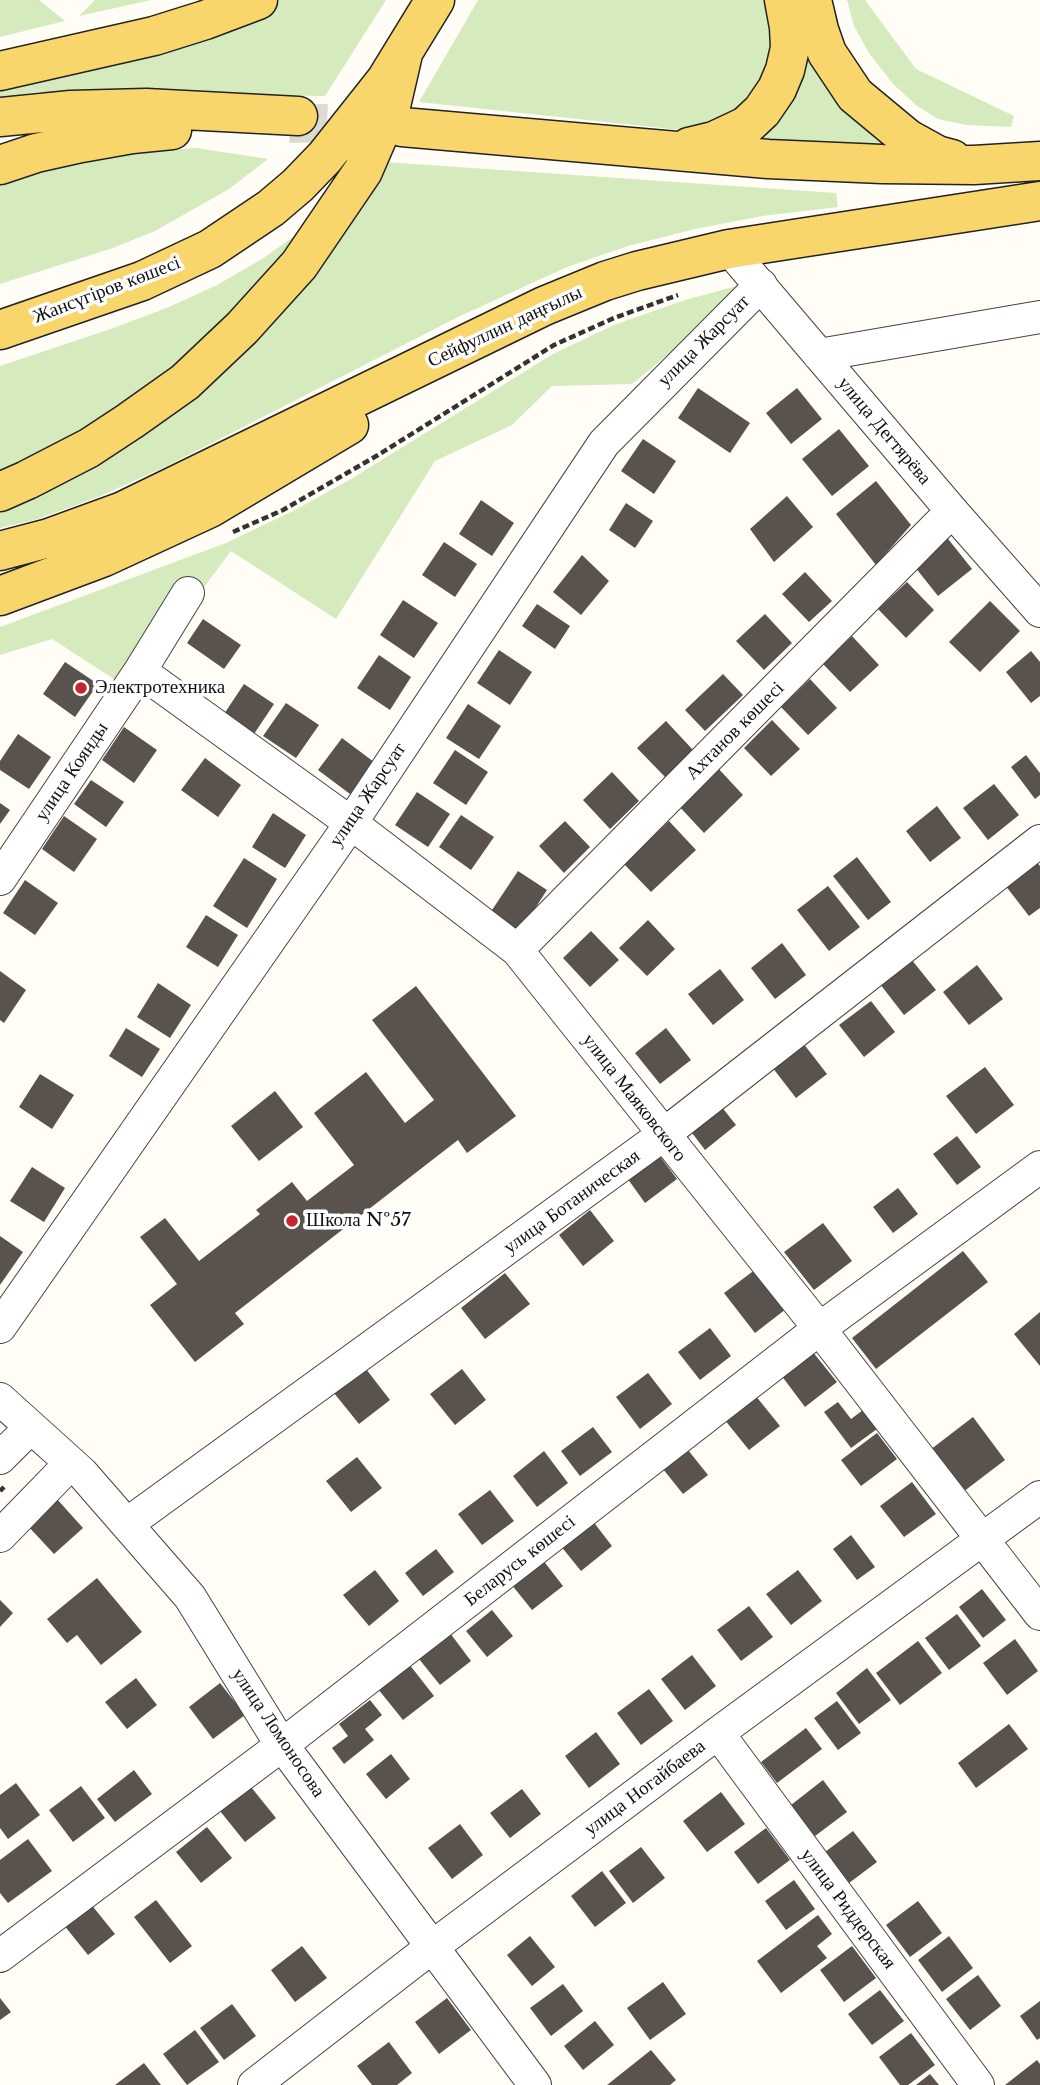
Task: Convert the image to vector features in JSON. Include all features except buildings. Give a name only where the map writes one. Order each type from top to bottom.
[{"type":"main road","points":[[0,71],[154,36],[258,0]]},
{"type":"main road","name":"Жансүгіров көшесі","points":[[0,330],[142,281],[210,249],[247,225],[298,186],[325,157],[386,80],[435,0]]},
{"type":"main road","points":[[663,150],[714,141],[746,126],[762,111],[781,80],[790,48],[784,0]]},
{"type":"main road","points":[[812,0],[827,53],[855,95],[908,138],[937,155],[974,165]]},
{"type":"main road","points":[[0,492],[27,481],[89,448],[130,421],[185,383],[242,328],[299,265],[363,171],[391,106],[402,54]]},
{"type":"main road","points":[[0,117],[71,110],[146,108],[294,120],[132,134],[36,153],[0,165]]},
{"type":"main road","points":[[402,127],[768,159],[974,165],[1040,161]]},
{"type":"main road","name":"Сейфуллин даңғылы","points":[[0,551],[49,538],[123,511],[569,294],[604,281],[729,249],[1040,201]]},
{"type":"main road","points":[[0,596],[104,557],[210,508],[304,454],[517,320]]},
{"type":"street","name":"улица Дегтярёва","points":[[729,249],[1040,611]]},
{"type":"street","name":"улица Жарсуат","points":[[0,1327],[351,822],[604,443],[761,285]]},
{"type":"street","points":[[819,355],[1040,317]]},
{"type":"street","name":"Ахтанов көшесі","points":[[517,950],[952,511]]},
{"type":"street","name":"улица Коянды","points":[[0,879],[140,671],[188,593]]},
{"type":"street","name":"улица Маяковского","points":[[140,671],[351,822],[517,950],[819,1329],[1040,1614]]},
{"type":"street","name":"улица Ботаническая","points":[[127,1524],[663,1135],[1040,841]]},
{"type":"street","name":"Беларусь көшесі","points":[[0,1956],[282,1745],[819,1329],[1040,1167]]},
{"type":"street","name":"улица Ломоносова","points":[[0,1399],[71,1463],[190,1597],[282,1745],[535,2085]]},
{"type":"street","points":[[1,1479],[31,1427]]},
{"type":"street","points":[[0,1536],[71,1463]]},
{"type":"street","name":"улица Ногайбаева","points":[[254,2085],[432,1947],[718,1733],[1040,1497]]},
{"type":"street","name":"улица Риддерская","points":[[718,1733],[978,2085]]},
{"type":"path","points":[[224,536],[283,510],[366,462],[554,345],[614,318],[689,291]]},
{"type":"green space","points":[[0,0],[39,0],[65,21],[0,37]]},
{"type":"green space","points":[[95,0],[151,0],[79,16]]},
{"type":"green space","points":[[280,0],[386,0],[325,96],[37,92],[0,98],[0,81],[255,12]]},
{"type":"green space","points":[[478,0],[770,0],[775,30],[769,75],[741,111],[701,128],[681,130],[419,102]]},
{"type":"green space","points":[[847,0],[865,0],[916,69],[1014,116],[1011,127],[967,125],[938,119],[917,106],[893,84],[869,53],[854,26]]},
{"type":"green space","points":[[804,44],[904,147],[755,138]]},
{"type":"green space","points":[[196,148],[268,159],[229,189],[155,231],[113,248],[0,284],[0,180],[42,167],[150,151]]},
{"type":"green space","points":[[385,162],[836,193],[838,207],[762,216],[695,229],[628,246],[567,267],[458,317],[169,465],[98,497],[38,519],[0,528],[0,507],[74,473]]},
{"type":"green space","points":[[310,225],[198,349],[118,411],[0,474],[0,366],[169,307],[217,285],[262,259]]},
{"type":"green space","points":[[737,286],[739,296],[632,384],[552,386],[512,425],[435,461],[336,619],[231,551],[204,587],[187,582],[114,679],[52,639],[0,655],[0,627],[226,543],[351,479],[553,354],[614,325],[685,300]]},
{"type":"tunnel","points":[[289,124],[379,126]]},
{"type":"place","name":"Электротехника","points":[[81,688]]},
{"type":"place","name":"Школа №57","points":[[292,1221]]}]
